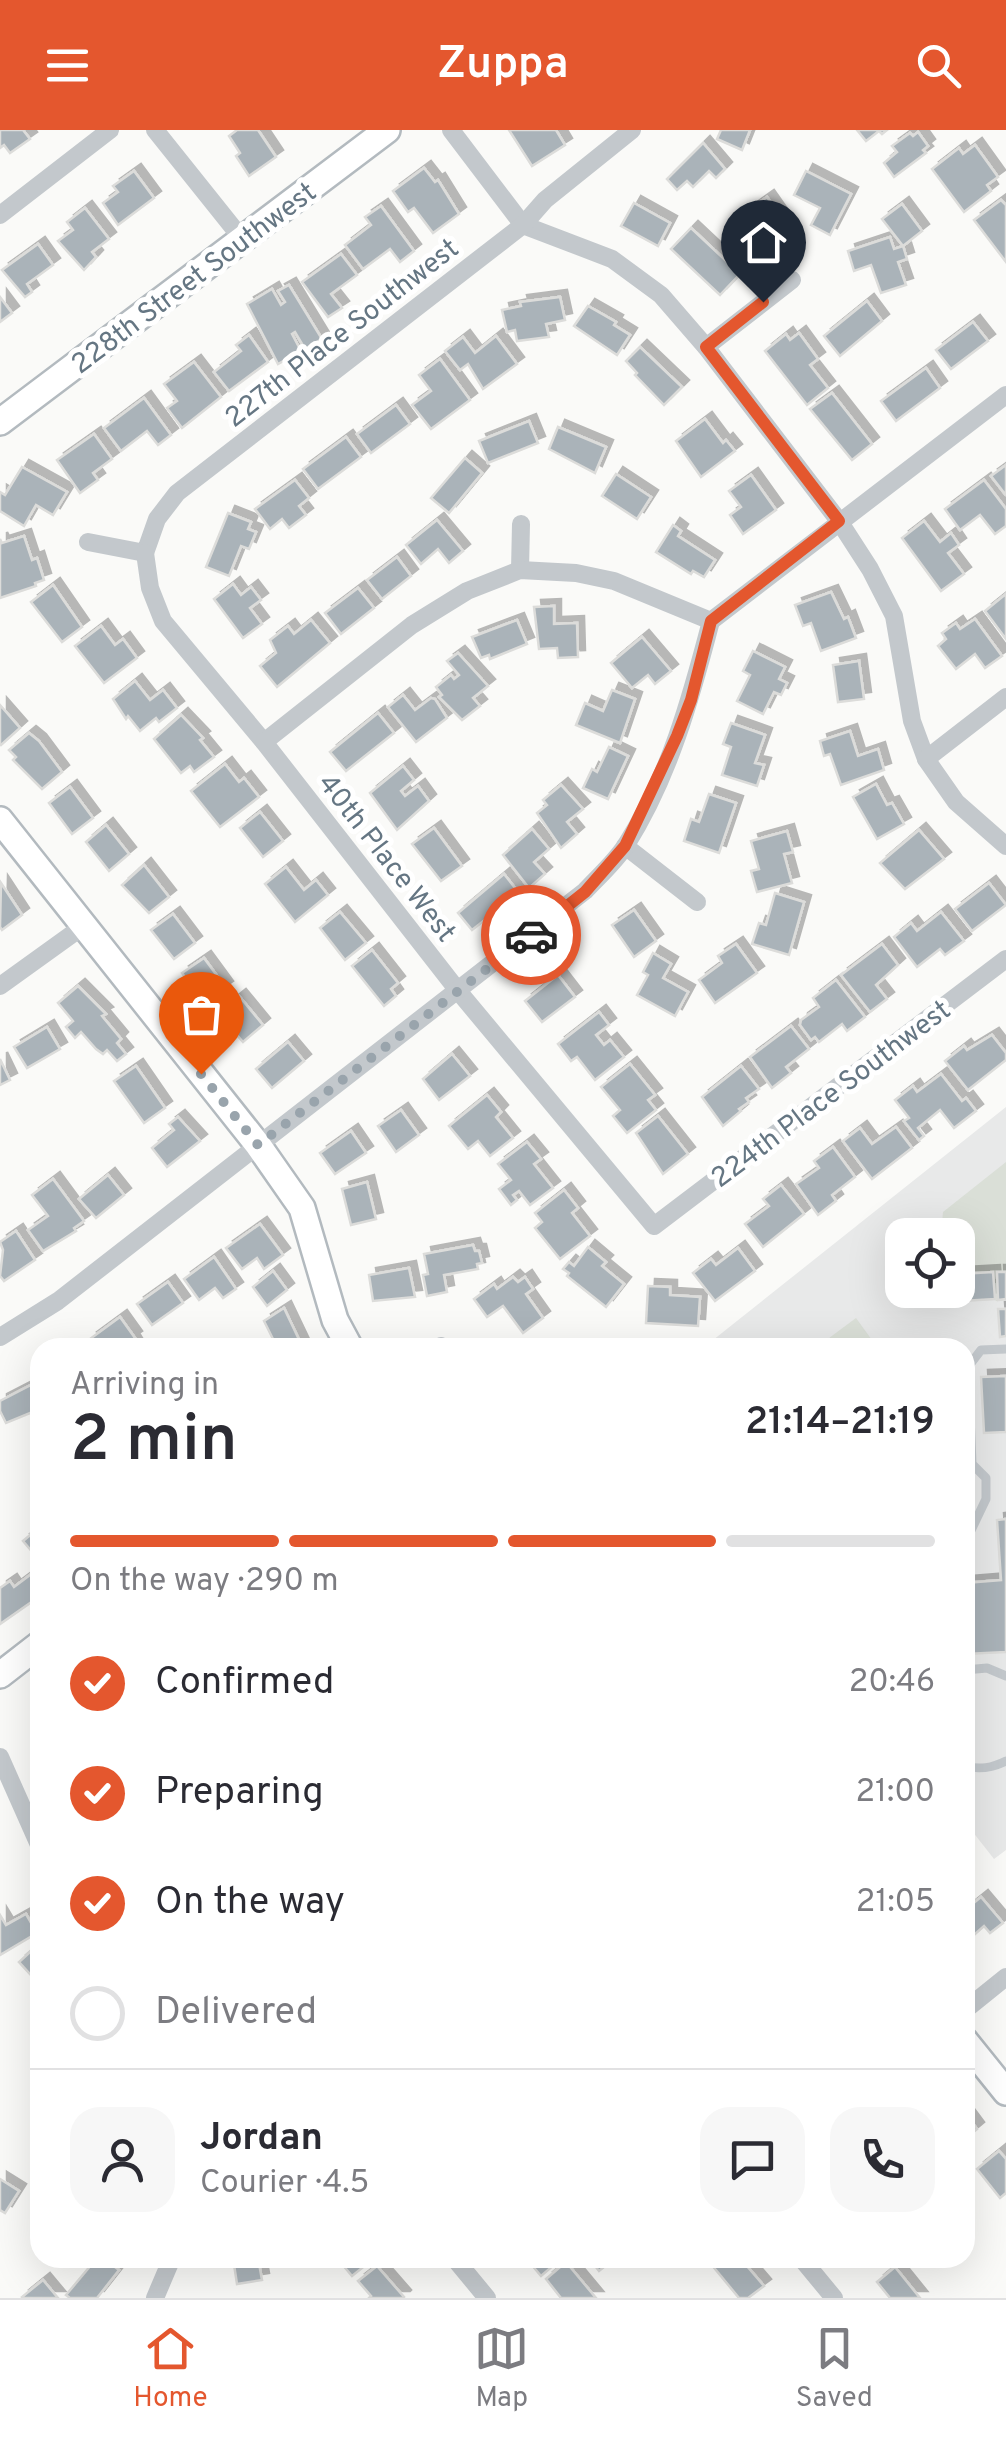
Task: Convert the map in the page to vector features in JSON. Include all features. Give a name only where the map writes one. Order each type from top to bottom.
[{"type":"street","points":[[0,215],[110,130]]},
{"type":"street","points":[[154,130],[243,240]]},
{"type":"street","points":[[451,130],[523,225],[612,260],[661,295],[706,347],[839,521],[870,569],[894,616],[908,706],[926,759],[956,802],[1006,846]]},
{"type":"street","name":"227th Place Southwest","points":[[145,553],[157,520],[176,493],[523,225],[545,200],[632,130]]},
{"type":"street","name":"228th Street Southwest","points":[[0,422],[380,132]]},
{"type":"street","points":[[706,347],[792,280]]},
{"type":"street","points":[[0,1336],[58,1302],[585,892],[625,846],[677,736],[691,700],[711,621],[1006,396]]},
{"type":"street","points":[[520,524],[520,570]]},
{"type":"street","points":[[88,542],[145,553]]},
{"type":"street","name":"40th Place West","points":[[145,553],[150,588],[164,621],[459,992],[654,1226]]},
{"type":"street","points":[[264,742],[412,625],[466,592],[520,570],[576,573],[614,581],[711,621]]},
{"type":"street","points":[[926,759],[1006,697]]},
{"type":"street","points":[[0,820],[258,1145],[302,1208],[335,1320],[345,1338]]},
{"type":"street","points":[[625,846],[697,902]]},
{"type":"street","points":[[0,986],[82,927]]},
{"type":"street","name":"224th Place Southwest","points":[[654,1226],[1006,959]]},
{"type":"street","points":[[0,1675],[30,1652]]},
{"type":"street","points":[[0,1757],[30,1824]]},
{"type":"street","points":[[975,2002],[1006,1977]]},
{"type":"street","points":[[975,2053],[1006,2092]]},
{"type":"street","points":[[155,2298],[168,2268]]},
{"type":"street","points":[[462,2268],[487,2298]]},
{"type":"street","points":[[809,2268],[834,2298]]},
{"type":"lane","points":[[975,1357],[981,1350],[1006,1349]]},
{"type":"lane","points":[[975,1467],[986,1478],[986,1498],[975,1521]]},
{"type":"lane","points":[[975,1669],[987,1668],[1006,1676]]},
{"type":"lane","points":[[975,1768],[996,1766],[1006,1760]]},
{"type":"shaded area","points":[[1006,1107],[1006,1850],[994,1859],[975,1835],[975,1338],[716,1338]]},
{"type":"shaded area","points":[[1006,1162],[1006,1300],[996,1301],[975,1277],[975,1218],[942,1218],[943,1212]]},
{"type":"shaded area","points":[[856,1318],[870,1338],[829,1338]]},
{"type":"building","points":[[0,130],[23,130],[30,139],[10,153],[4,145],[0,148]]},
{"type":"building","points":[[237,130],[258,130],[276,157],[249,176],[229,136]]},
{"type":"building","points":[[509,130],[556,130],[565,145],[532,166]]},
{"type":"building","points":[[721,130],[750,130],[742,150],[717,139]]},
{"type":"building","points":[[857,130],[887,130],[866,141]]},
{"type":"building","points":[[918,132],[928,146],[923,150],[926,153],[894,177],[884,163],[897,152],[892,146]]},
{"type":"building","points":[[703,143],[725,169],[716,178],[709,171],[693,187],[687,181],[677,190],[667,179]]},
{"type":"building","points":[[975,145],[998,177],[987,185],[991,191],[964,212],[932,169],[959,148],[963,154]]},
{"type":"building","points":[[424,168],[435,182],[438,180],[459,214],[433,233],[414,208],[408,212],[393,191]]},
{"type":"building","points":[[134,171],[154,198],[118,225],[103,203],[118,192],[113,186]]},
{"type":"building","points":[[806,171],[851,194],[830,235],[811,225],[820,208],[794,195]]},
{"type":"building","points":[[767,197],[781,217],[745,243],[731,223]]},
{"type":"building","points":[[1001,200],[1006,205],[1006,262],[974,220]]},
{"type":"building","points":[[634,203],[670,223],[658,246],[621,226]]},
{"type":"building","points":[[902,204],[922,231],[903,246],[882,219]]},
{"type":"building","points":[[381,206],[414,251],[400,262],[390,249],[363,269],[345,245],[371,225],[365,217]]},
{"type":"building","points":[[85,208],[109,239],[92,252],[96,257],[84,270],[58,241],[73,230],[67,222]]},
{"type":"building","points":[[691,228],[740,274],[720,295],[671,249]]},
{"type":"building","points":[[890,237],[894,249],[903,246],[907,259],[898,262],[906,285],[881,293],[871,265],[854,271],[848,251]]},
{"type":"building","points":[[38,244],[53,265],[27,284],[32,292],[25,297],[2,270]]},
{"type":"building","points":[[341,254],[357,275],[331,294],[342,308],[328,317],[302,282]]},
{"type":"building","points":[[289,285],[322,339],[305,349],[295,332],[292,334],[301,351],[278,364],[247,304],[272,289],[281,305],[285,302],[278,291]]},
{"type":"building","points":[[0,297],[12,313],[0,322]]},
{"type":"building","points":[[560,297],[565,320],[546,324],[549,337],[517,341],[515,330],[507,332],[502,310],[521,306],[520,302]]},
{"type":"building","points":[[867,301],[882,321],[840,356],[824,336]]},
{"type":"building","points":[[588,306],[630,335],[617,355],[574,326]]},
{"type":"building","points":[[973,322],[988,341],[951,369],[936,350]]},
{"type":"building","points":[[799,333],[818,359],[810,365],[828,388],[807,405],[765,351],[786,334],[790,340]]},
{"type":"building","points":[[249,335],[268,362],[229,391],[214,372],[241,351],[236,345]]},
{"type":"building","points":[[496,336],[517,364],[483,389],[468,364],[460,370],[445,351],[463,337],[475,353]]},
{"type":"building","points":[[640,347],[682,387],[664,405],[626,361]]},
{"type":"building","points":[[440,359],[470,400],[431,429],[412,405],[431,391],[419,375]]},
{"type":"building","points":[[194,362],[221,397],[182,428],[167,408],[177,401],[164,384]]},
{"type":"building","points":[[926,368],[940,388],[896,421],[881,401]]},
{"type":"building","points":[[832,393],[872,444],[852,460],[810,409]]},
{"type":"building","points":[[144,398],[171,435],[158,445],[147,431],[121,451],[104,428]]},
{"type":"building","points":[[396,405],[410,424],[371,453],[357,434]]},
{"type":"building","points":[[705,419],[723,443],[726,440],[735,451],[701,477],[676,441]]},
{"type":"building","points":[[529,421],[538,443],[488,463],[479,441]]},
{"type":"building","points":[[558,427],[606,447],[595,473],[549,449]]},
{"type":"building","points":[[94,434],[112,459],[93,473],[98,480],[80,493],[57,460]]},
{"type":"building","points":[[346,437],[361,457],[318,489],[303,469]]},
{"type":"building","points":[[465,458],[482,473],[449,513],[431,498]]},
{"type":"building","points":[[1006,465],[1006,492],[1005,494],[991,476]]},
{"type":"building","points":[[22,467],[67,492],[53,515],[36,505],[24,526],[0,511],[0,492],[5,495]]},
{"type":"building","points":[[616,474],[651,497],[637,519],[602,496]]},
{"type":"building","points":[[751,475],[776,510],[743,534],[730,515],[741,507],[729,491]]},
{"type":"building","points":[[295,480],[309,498],[299,506],[306,515],[289,528],[282,519],[270,529],[255,509]]},
{"type":"building","points":[[984,480],[1006,509],[1006,526],[995,534],[980,515],[960,530],[945,509]]},
{"type":"building","points":[[228,513],[251,522],[248,529],[256,532],[249,549],[241,546],[229,576],[206,567]]},
{"type":"building","points":[[437,520],[463,551],[449,563],[438,549],[421,564],[406,545]]},
{"type":"building","points":[[924,521],[940,542],[951,533],[959,545],[948,553],[964,574],[941,591],[902,538]]},
{"type":"building","points":[[673,525],[681,531],[678,536],[715,560],[704,577],[693,571],[691,574],[656,552]]},
{"type":"building","points":[[24,536],[44,580],[0,598],[0,539],[2,543]]},
{"type":"building","points":[[397,557],[411,576],[382,599],[367,580]]},
{"type":"building","points":[[233,584],[241,595],[251,587],[261,600],[250,608],[262,624],[243,638],[214,599]]},
{"type":"building","points":[[53,585],[82,627],[62,642],[31,602]]},
{"type":"building","points":[[358,588],[374,608],[341,634],[325,613]]},
{"type":"building","points":[[831,592],[856,638],[821,651],[811,623],[803,626],[795,605]]},
{"type":"building","points":[[1006,594],[1006,639],[985,611]]},
{"type":"building","points":[[554,606],[554,624],[577,623],[578,657],[558,658],[557,648],[539,649],[534,607]]},
{"type":"building","points":[[975,619],[1002,656],[985,668],[975,654],[956,669],[938,646],[946,639],[942,633],[956,623],[960,629]]},
{"type":"building","points":[[311,620],[330,643],[277,687],[260,666],[276,653],[270,640],[288,626],[294,634]]},
{"type":"building","points":[[517,620],[527,644],[490,659],[489,655],[481,658],[472,637]]},
{"type":"building","points":[[101,626],[115,645],[123,639],[137,658],[104,683],[75,646]]},
{"type":"building","points":[[642,637],[671,671],[655,684],[648,675],[632,688],[611,663]]},
{"type":"building","points":[[753,651],[785,667],[779,679],[787,683],[781,695],[774,692],[763,714],[737,701],[750,675],[743,671]]},
{"type":"building","points":[[458,653],[488,686],[473,698],[480,706],[462,720],[439,697],[442,695],[436,687],[451,675],[454,679],[459,675],[447,661]]},
{"type":"building","points":[[859,661],[864,699],[838,702],[833,665]]},
{"type":"building","points":[[135,681],[150,700],[163,690],[177,708],[140,731],[113,699]]},
{"type":"building","points":[[612,690],[635,699],[620,743],[576,725],[585,703],[603,711]]},
{"type":"building","points":[[403,695],[415,710],[435,699],[447,718],[416,742],[388,707]]},
{"type":"building","points":[[0,705],[20,728],[1,745],[0,744]]},
{"type":"building","points":[[378,713],[394,733],[346,771],[330,752]]},
{"type":"building","points":[[181,715],[203,738],[200,740],[214,757],[194,772],[190,766],[181,773],[154,739]]},
{"type":"building","points":[[731,723],[765,735],[755,763],[764,765],[757,786],[722,775],[731,747],[723,744]]},
{"type":"building","points":[[850,731],[858,756],[878,749],[884,770],[841,785],[830,754],[824,756],[820,741]]},
{"type":"building","points":[[29,733],[62,772],[42,789],[13,760],[16,757],[9,750]]},
{"type":"building","points":[[609,747],[628,756],[608,799],[583,788],[592,769],[597,772]]},
{"type":"building","points":[[225,764],[239,782],[244,778],[259,797],[220,827],[191,791]]},
{"type":"building","points":[[403,766],[414,780],[401,791],[405,796],[418,786],[429,801],[397,830],[370,793]]},
{"type":"building","points":[[876,784],[887,805],[892,803],[904,824],[877,839],[853,797]]},
{"type":"building","points":[[561,785],[583,809],[567,822],[577,834],[561,848],[537,813],[547,805],[543,800]]},
{"type":"building","points":[[70,787],[93,818],[72,834],[49,803]]},
{"type":"building","points":[[709,794],[736,803],[719,853],[684,841],[691,819],[699,822]]},
{"type":"building","points":[[260,812],[283,841],[263,857],[240,828]]},
{"type":"building","points":[[106,825],[129,854],[109,871],[86,842]]},
{"type":"building","points":[[434,828],[462,866],[441,881],[412,844]]},
{"type":"building","points":[[532,829],[549,849],[534,862],[545,874],[529,888],[503,855]]},
{"type":"building","points":[[919,830],[944,859],[905,889],[880,863]]},
{"type":"building","points":[[787,831],[793,852],[784,854],[792,883],[757,892],[751,871],[759,869],[751,841]]},
{"type":"building","points":[[144,865],[169,897],[149,913],[122,885]]},
{"type":"building","points":[[286,867],[304,890],[316,880],[328,895],[295,922],[265,884]]},
{"type":"building","points":[[504,874],[519,893],[472,930],[458,913]]},
{"type":"building","points":[[1,883],[22,915],[2,930],[0,927]]},
{"type":"building","points":[[989,883],[1006,905],[972,931],[955,909]]},
{"type":"building","points":[[775,893],[804,902],[789,955],[752,944],[759,923],[766,925]]},
{"type":"building","points":[[634,910],[656,941],[634,957],[612,925]]},
{"type":"building","points":[[340,912],[366,943],[345,960],[320,928]]},
{"type":"building","points":[[941,912],[964,941],[945,955],[940,949],[917,967],[894,937],[911,923],[917,931]]},
{"type":"building","points":[[173,914],[195,943],[174,959],[151,930]]},
{"type":"building","points":[[736,944],[757,973],[715,1003],[699,980],[722,963],[718,956]]},
{"type":"building","points":[[882,944],[898,965],[876,985],[887,999],[870,1012],[841,975]]},
{"type":"building","points":[[372,950],[398,983],[391,989],[396,996],[384,1006],[352,966]]},
{"type":"building","points":[[653,953],[671,964],[663,978],[688,992],[675,1016],[637,995],[648,975],[643,972]]},
{"type":"building","points":[[204,958],[226,988],[204,1003],[182,973]]},
{"type":"building","points":[[558,975],[575,997],[542,1022],[525,1001]]},
{"type":"building","points":[[836,980],[865,1017],[847,1031],[842,1024],[819,1042],[815,1037],[811,1040],[800,1025],[801,1020],[819,1007],[813,998]]},
{"type":"building","points":[[78,986],[106,1014],[102,1016],[121,1039],[117,1043],[126,1054],[117,1061],[107,1050],[103,1054],[96,1049],[81,1032],[75,1038],[66,1027],[73,1021],[58,1003]]},
{"type":"building","points":[[239,996],[263,1025],[243,1042],[218,1013]]},
{"type":"building","points":[[599,1012],[609,1025],[596,1035],[604,1045],[610,1040],[624,1057],[595,1080],[577,1057],[571,1061],[558,1044]]},
{"type":"building","points":[[791,1026],[809,1049],[786,1067],[791,1073],[772,1088],[750,1057]]},
{"type":"building","points":[[47,1027],[60,1049],[27,1068],[14,1047]]},
{"type":"building","points":[[992,1035],[1006,1053],[1006,1060],[968,1090],[945,1061],[964,1046],[967,1050]]},
{"type":"building","points":[[288,1042],[304,1061],[272,1088],[256,1069]]},
{"type":"building","points":[[452,1054],[470,1076],[439,1100],[423,1079]]},
{"type":"building","points":[[0,1059],[10,1080],[0,1085]]},
{"type":"building","points":[[630,1064],[655,1095],[648,1100],[656,1110],[627,1133],[613,1116],[620,1110],[601,1087]]},
{"type":"building","points":[[136,1066],[165,1108],[144,1123],[114,1081]]},
{"type":"building","points":[[741,1066],[759,1089],[746,1098],[749,1102],[723,1126],[702,1097]]},
{"type":"building","points":[[941,1074],[962,1101],[966,1098],[976,1111],[954,1128],[940,1110],[918,1128],[924,1136],[919,1140],[904,1121],[909,1118],[895,1100],[913,1086],[917,1092]]},
{"type":"building","points":[[487,1095],[501,1112],[496,1117],[513,1138],[490,1156],[478,1141],[468,1149],[449,1126]]},
{"type":"building","points":[[401,1110],[419,1135],[396,1152],[378,1126]]},
{"type":"building","points":[[658,1116],[688,1154],[663,1174],[636,1133]]},
{"type":"building","points":[[178,1117],[200,1141],[167,1167],[152,1148],[174,1130],[169,1124]]},
{"type":"building","points":[[896,1127],[912,1148],[872,1179],[843,1141],[860,1128],[872,1144]]},
{"type":"building","points":[[351,1131],[366,1153],[335,1174],[320,1153]]},
{"type":"building","points":[[527,1142],[541,1159],[534,1164],[553,1188],[530,1205],[519,1191],[513,1195],[517,1200],[511,1205],[499,1189],[511,1180],[498,1164]]},
{"type":"building","points":[[833,1147],[855,1177],[832,1195],[836,1201],[818,1215],[796,1184],[819,1168],[814,1161]]},
{"type":"building","points":[[108,1175],[124,1195],[96,1218],[79,1199]]},
{"type":"building","points":[[53,1179],[84,1221],[74,1228],[76,1231],[43,1251],[28,1230],[48,1216],[32,1195]]},
{"type":"building","points":[[367,1182],[376,1219],[351,1225],[342,1189]]},
{"type":"building","points":[[781,1185],[804,1214],[763,1247],[745,1224],[769,1206],[763,1199]]},
{"type":"building","points":[[564,1190],[578,1208],[572,1213],[590,1236],[560,1259],[535,1228],[542,1222],[535,1213]]},
{"type":"building","points":[[260,1224],[283,1255],[264,1269],[257,1258],[242,1269],[226,1248]]},
{"type":"building","points":[[16,1231],[35,1260],[4,1281],[0,1276],[0,1242]]},
{"type":"building","points":[[473,1245],[482,1263],[477,1264],[478,1269],[444,1275],[447,1292],[427,1296],[424,1254]]},
{"type":"building","points":[[588,1247],[606,1262],[602,1266],[624,1284],[606,1307],[563,1269],[569,1262],[574,1266]]},
{"type":"building","points":[[738,1248],[755,1271],[715,1301],[693,1273],[711,1259],[716,1265]]},
{"type":"building","points":[[214,1257],[236,1289],[223,1298],[215,1288],[199,1300],[184,1279]]},
{"type":"building","points":[[409,1268],[415,1297],[373,1301],[369,1275]]},
{"type":"building","points":[[273,1271],[287,1290],[267,1306],[253,1287]]},
{"type":"building","points":[[993,1272],[995,1299],[975,1300],[975,1273]]},
{"type":"building","points":[[997,1272],[1006,1272],[1006,1299],[998,1300]]},
{"type":"building","points":[[513,1277],[518,1282],[525,1277],[533,1289],[526,1294],[543,1318],[523,1333],[503,1306],[487,1317],[474,1299],[494,1284],[497,1289]]},
{"type":"building","points":[[168,1282],[183,1303],[152,1325],[137,1304]]},
{"type":"building","points":[[648,1286],[670,1287],[670,1295],[700,1297],[698,1326],[646,1323]]},
{"type":"building","points":[[284,1308],[298,1338],[272,1338],[264,1321]]},
{"type":"building","points":[[998,1309],[1006,1309],[1006,1336],[1000,1337]]},
{"type":"building","points":[[120,1317],[135,1338],[91,1338]]},
{"type":"building","points":[[1006,1376],[1006,1432],[984,1433],[981,1377]]},
{"type":"building","points":[[30,1386],[30,1413],[6,1423],[0,1401]]},
{"type":"building","points":[[1006,1519],[1006,1652],[975,1654],[975,1582],[1001,1580],[997,1520]]},
{"type":"building","points":[[30,1575],[30,1603],[0,1624],[0,1588],[10,1581],[14,1587]]},
{"type":"building","points":[[981,1897],[1003,1923],[990,1933],[984,1926],[975,1934],[975,1902]]},
{"type":"building","points":[[26,1914],[30,1937],[0,1955],[0,1915],[6,1925]]},
{"type":"building","points":[[30,1952],[30,1974],[19,1962]]},
{"type":"building","points":[[999,2151],[1006,2159],[1006,2193],[1000,2198],[977,2169]]},
{"type":"building","points":[[0,2179],[19,2191],[5,2213],[0,2210]]},
{"type":"building","points":[[89,2268],[119,2270],[97,2298],[66,2295]]},
{"type":"building","points":[[235,2268],[260,2268],[262,2280],[237,2284]]},
{"type":"building","points":[[345,2268],[362,2268],[352,2276]]},
{"type":"building","points":[[379,2268],[404,2297],[369,2298],[358,2281]]},
{"type":"building","points":[[534,2268],[550,2268],[541,2276]]},
{"type":"building","points":[[559,2268],[571,2268],[596,2298],[561,2298],[546,2279]]},
{"type":"building","points":[[714,2268],[749,2268],[764,2286],[748,2298],[739,2298]]},
{"type":"building","points":[[896,2268],[920,2298],[890,2298],[877,2282]]},
{"type":"building","points":[[43,2280],[58,2298],[22,2297]]},
{"type":"way so far","points":[[201,1074],[258,1145],[531,935]]},
{"type":"route","points":[[531,935],[585,892],[625,846],[656,787],[691,700],[711,621],[839,521],[706,347],[763,302]]}]
